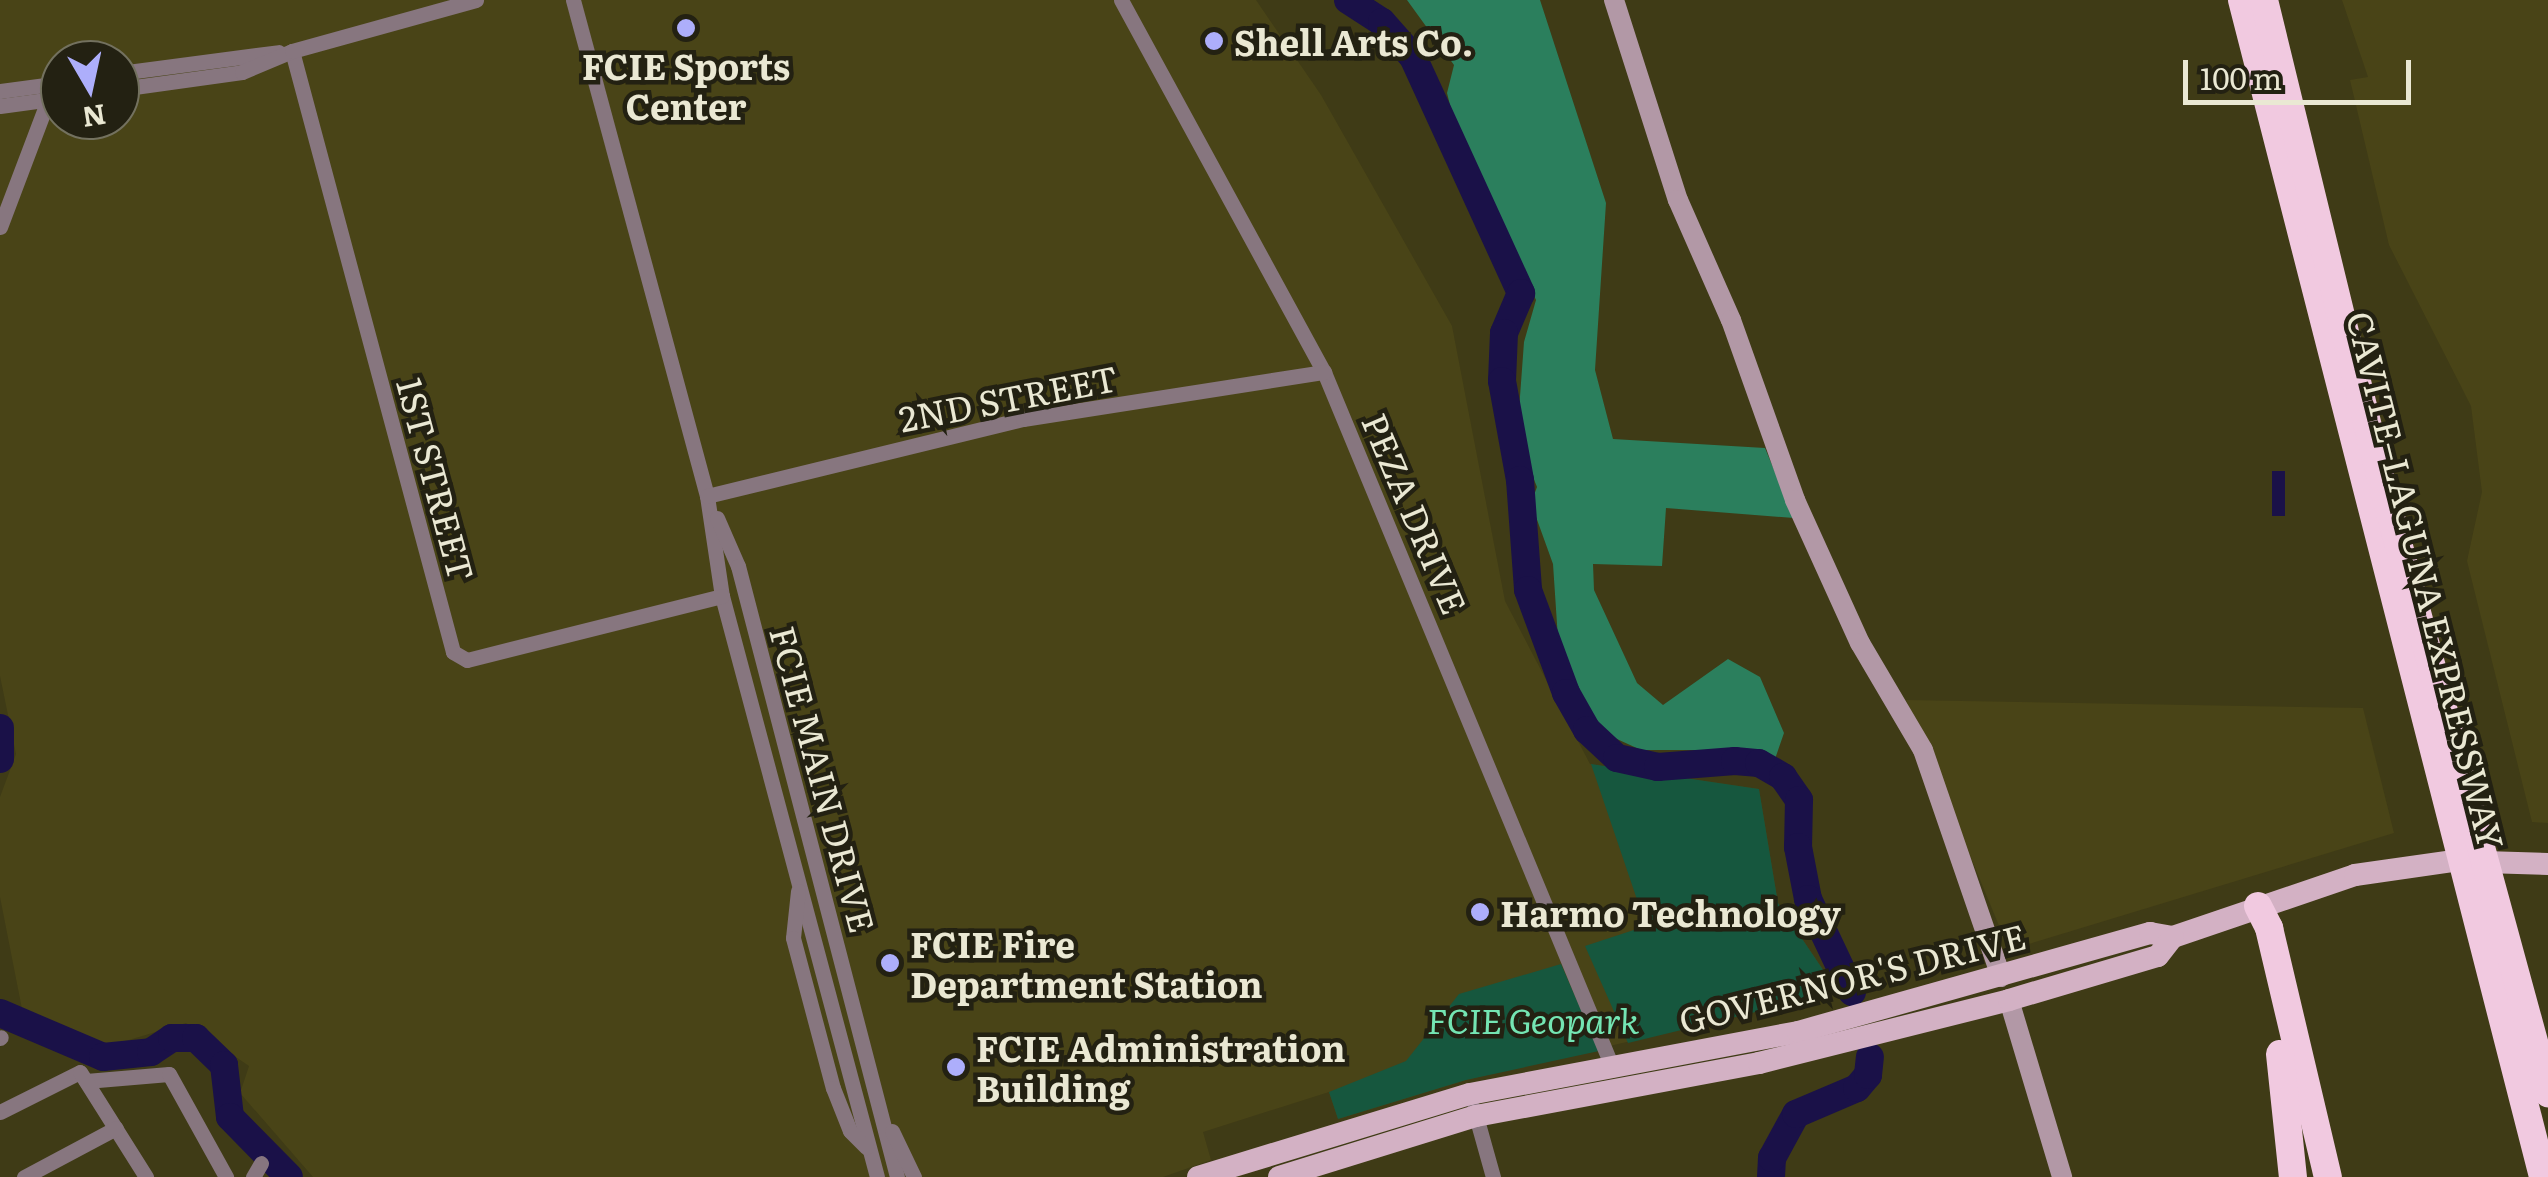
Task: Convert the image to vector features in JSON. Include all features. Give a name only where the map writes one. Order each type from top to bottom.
[{"type":"highway","name":"CAVITE–LAGUNA EXPRESSWAY","points":[[2242,0],[2543,1177]]},
{"type":"highway","name":"CAVITE–LAGUNA EXPRESSWAY","points":[[2264,0],[2380,473],[2548,1093]]},
{"type":"highway","points":[[2258,906],[2256,932],[2282,1066],[2293,1177]]},
{"type":"highway","points":[[2258,906],[2269,928],[2328,1177]]},
{"type":"main road","name":"GOVERNOR'S DRIVE","points":[[1279,1177],[1473,1105],[1821,1038],[1909,1014],[2001,977],[2150,933],[2173,937],[2258,906],[2402,866],[2538,863]]},
{"type":"main road","name":"GOVERNOR'S DRIVE","points":[[1909,1014],[2008,1000],[2158,956],[2173,937]]},
{"type":"main road","name":"GOVERNOR'S DRIVE","points":[[1198,1177],[1613,1069],[1821,1038]]},
{"type":"street","points":[[140,86],[242,72],[292,51],[476,0]]},
{"type":"street","name":"FCIE MAIN DRIVE","points":[[573,0],[707,496],[722,596],[799,882],[793,938],[838,1105],[870,1151],[876,1177]]},
{"type":"street","name":"PEZA DRIVE","points":[[1121,0],[1324,372],[1613,1069]]},
{"type":"street","points":[[1614,0],[1671,182],[1731,320],[1795,500],[1860,644],[1923,750],[2001,977]]},
{"type":"street","points":[[140,70],[292,51]]},
{"type":"street","name":"1ST STREET","points":[[292,51],[453,652],[467,660],[722,596]]},
{"type":"street","points":[[0,91],[40,91]]},
{"type":"street","points":[[0,106],[40,95]]},
{"type":"street","points":[[0,227],[40,124]]},
{"type":"street","name":"2ND STREET","points":[[707,496],[1023,419],[1324,372]]},
{"type":"street","name":"FCIE MAIN DRIVE","points":[[707,496],[738,566],[896,1177]]},
{"type":"street","points":[[2008,1000],[2062,1177]]},
{"type":"street","points":[[0,1112],[83,1076],[169,1074],[226,1177]]},
{"type":"street","points":[[83,1076],[146,1177]]},
{"type":"street","name":"FCIE MAIN DRIVE","points":[[870,1081],[883,1092],[896,1144],[914,1177]]},
{"type":"street","points":[[1473,1105],[1493,1177]]},
{"type":"street","points":[[24,1177],[116,1128]]},
{"type":"shaded area","points":[[0,0],[1256,0],[1321,95],[1452,326],[1505,601],[1590,764],[1759,789],[1778,903],[1838,992],[1466,1080],[1338,1119],[1329,1092],[1203,1132],[1211,1160],[1163,1177],[313,1177],[240,1093],[249,1066],[186,1023],[95,1050],[23,1014],[0,897],[0,797],[16,754],[0,676]]},
{"type":"shaded area","points":[[2342,0],[2548,0],[2548,823],[2532,822],[2467,561],[2482,492],[2471,406],[2389,245],[2350,80],[2368,77]]},
{"type":"shaded area","points":[[2272,471],[2285,471],[2285,516],[2272,516]]},
{"type":"shaded area","points":[[1906,700],[2363,708],[2394,833],[2009,950]]},
{"type":"green space","points":[[1407,0],[1540,0],[1606,203],[1595,370],[1613,439],[1765,448],[1794,518],[1666,508],[1662,566],[1593,564],[1594,590],[1637,683],[1663,705],[1728,659],[1760,677],[1784,733],[1775,759],[1734,750],[1641,750],[1606,734],[1569,689],[1560,669],[1553,564],[1531,503],[1537,487],[1517,437],[1524,342],[1536,300],[1454,121],[1447,93],[1454,65]]},
{"type":"green space","points":[[1591,764],[1759,789],[1778,903],[1838,992],[1628,1043],[1585,946],[1646,926]]},
{"type":"green space","name":"FCIE Geopark","points":[[1561,964],[1599,1051],[1466,1080],[1338,1119],[1329,1092],[1406,1061],[1459,994]]},
{"type":"waterway","points":[[1348,0],[1382,22],[1413,57],[1521,293],[1504,333],[1502,381],[1520,480],[1528,590],[1566,693],[1587,730],[1617,758],[1658,767],[1759,763],[1783,777],[1799,800],[1798,847],[1808,899],[1852,992]]},
{"type":"waterway","points":[[0,728],[0,759]]},
{"type":"waterway","points":[[0,1013],[103,1057],[151,1052],[172,1038],[196,1038],[224,1065],[230,1117],[289,1177]]},
{"type":"waterway","points":[[1771,1177],[1772,1158],[1796,1114],[1857,1088],[1868,1075],[1870,1057]]},
{"type":"place","name":"FCIE Sports Center","points":[[686,28]]},
{"type":"place","name":"Shell Arts Co.","points":[[1214,41]]},
{"type":"place","name":"Harmo Technology","points":[[1480,912]]},
{"type":"place","name":"FCIE Fire Department Station","points":[[890,963]]},
{"type":"place","name":"FCIE Administration Building","points":[[956,1067]]}]
